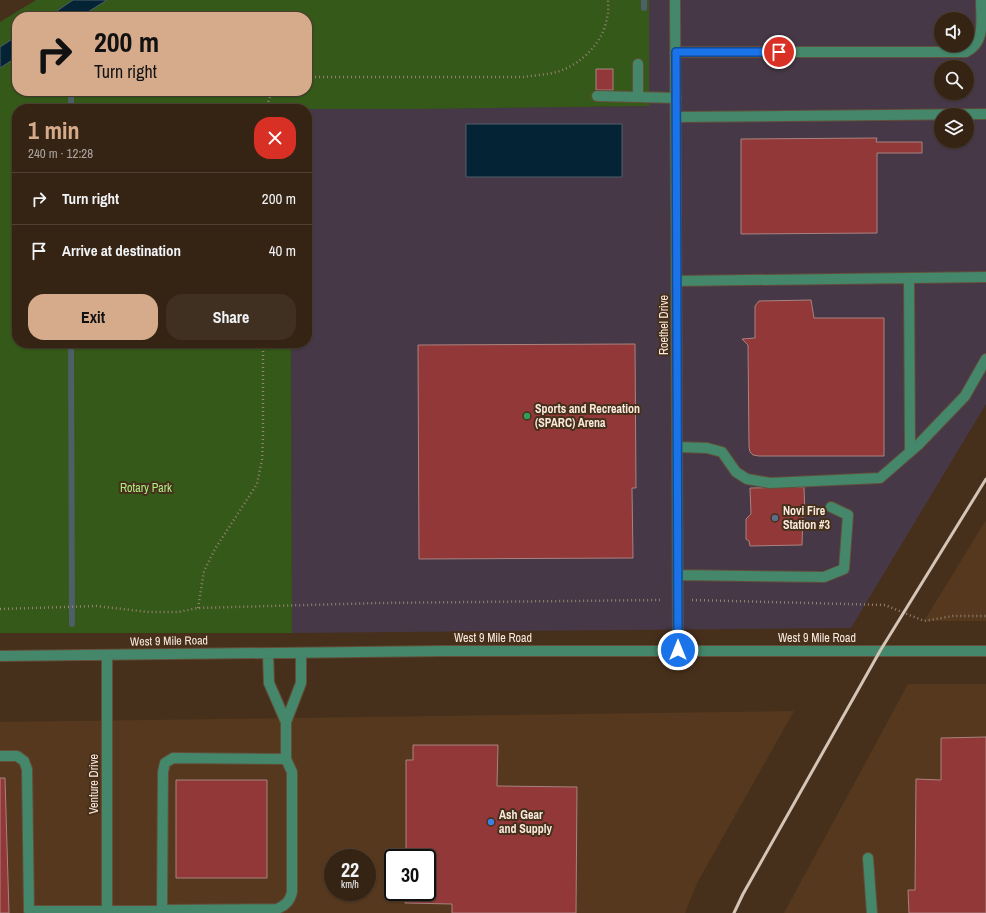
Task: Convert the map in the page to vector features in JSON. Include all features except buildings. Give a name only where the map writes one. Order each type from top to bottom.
[{"type":"street","name":"Roethel Drive","points":[[675,0],[678,650]]},
{"type":"street","points":[[676,52],[966,52],[974,48],[979,42],[981,32],[982,0]]},
{"type":"street","points":[[638,64],[638,97]]},
{"type":"street","points":[[597,96],[676,98]]},
{"type":"street","points":[[676,117],[986,114]]},
{"type":"street","points":[[909,278],[910,452]]},
{"type":"street","points":[[677,281],[986,278]]},
{"type":"street","points":[[677,447],[707,448],[722,452],[736,472],[748,479],[770,483],[880,478],[910,452],[965,396],[986,359]]},
{"type":"street","points":[[678,575],[824,577],[844,569],[848,516],[831,507]]},
{"type":"street","name":"West 9 Mile Road","points":[[0,656],[678,650],[986,651]]},
{"type":"street","points":[[268,653],[268,683],[286,722]]},
{"type":"street","points":[[0,756],[17,756],[24,761],[27,769],[29,911],[107,912],[162,910],[269,910],[284,906],[290,899],[292,892],[292,772],[286,759],[286,722],[301,683],[301,653]]},
{"type":"street","name":"Venture Drive","points":[[107,655],[107,912]]},
{"type":"street","points":[[162,910],[163,772],[165,763],[173,758],[286,759]]},
{"type":"street","points":[[868,858],[872,913]]},
{"type":"path","points":[[312,77],[523,77],[558,72],[576,64],[601,35],[608,18],[608,0]]},
{"type":"path","points":[[198,608],[204,571],[216,548],[257,484],[262,460],[263,348]]},
{"type":"path","points":[[0,609],[96,606],[149,612],[178,612],[198,608],[392,602]]},
{"type":"shaded area","points":[[649,0],[986,0],[986,404],[851,628],[292,633],[291,348],[312,348],[312,109],[649,106]]},
{"type":"shaded area","points":[[986,520],[986,621],[924,621]]},
{"type":"shaded area","points":[[908,684],[986,684],[986,913],[784,913]]},
{"type":"shaded area","points":[[794,711],[697,883],[685,913],[0,913],[0,722]]},
{"type":"green space","name":"Rotary Park","points":[[36,0],[649,0],[649,106],[312,109],[312,104],[12,104],[12,348],[291,348],[292,633],[0,633],[0,22],[12,15],[12,96],[312,96],[312,12],[16,12]]},
{"type":"water","points":[[73,0],[107,0],[88,12],[55,12]]},
{"type":"water","points":[[12,39],[12,60],[0,68],[0,47]]},
{"type":"water","points":[[466,124],[622,124],[622,177],[466,177]]},
{"type":"waterway","points":[[644,0],[644,8]]},
{"type":"waterway","points":[[71,96],[71,104]]},
{"type":"waterway","points":[[71,348],[72,624]]},
{"type":"railway","points":[[734,913],[743,894],[880,651],[986,479]]},
{"type":"place","name":"Sports and Recreation (SPARC) Arena","points":[[527,416]]},
{"type":"place","name":"Novi Fire Station #3","points":[[775,518]]},
{"type":"place","name":"Ash Gear and Supply","points":[[491,822]]},
{"type":"route","points":[[678,650],[676,52],[779,52]]}]
